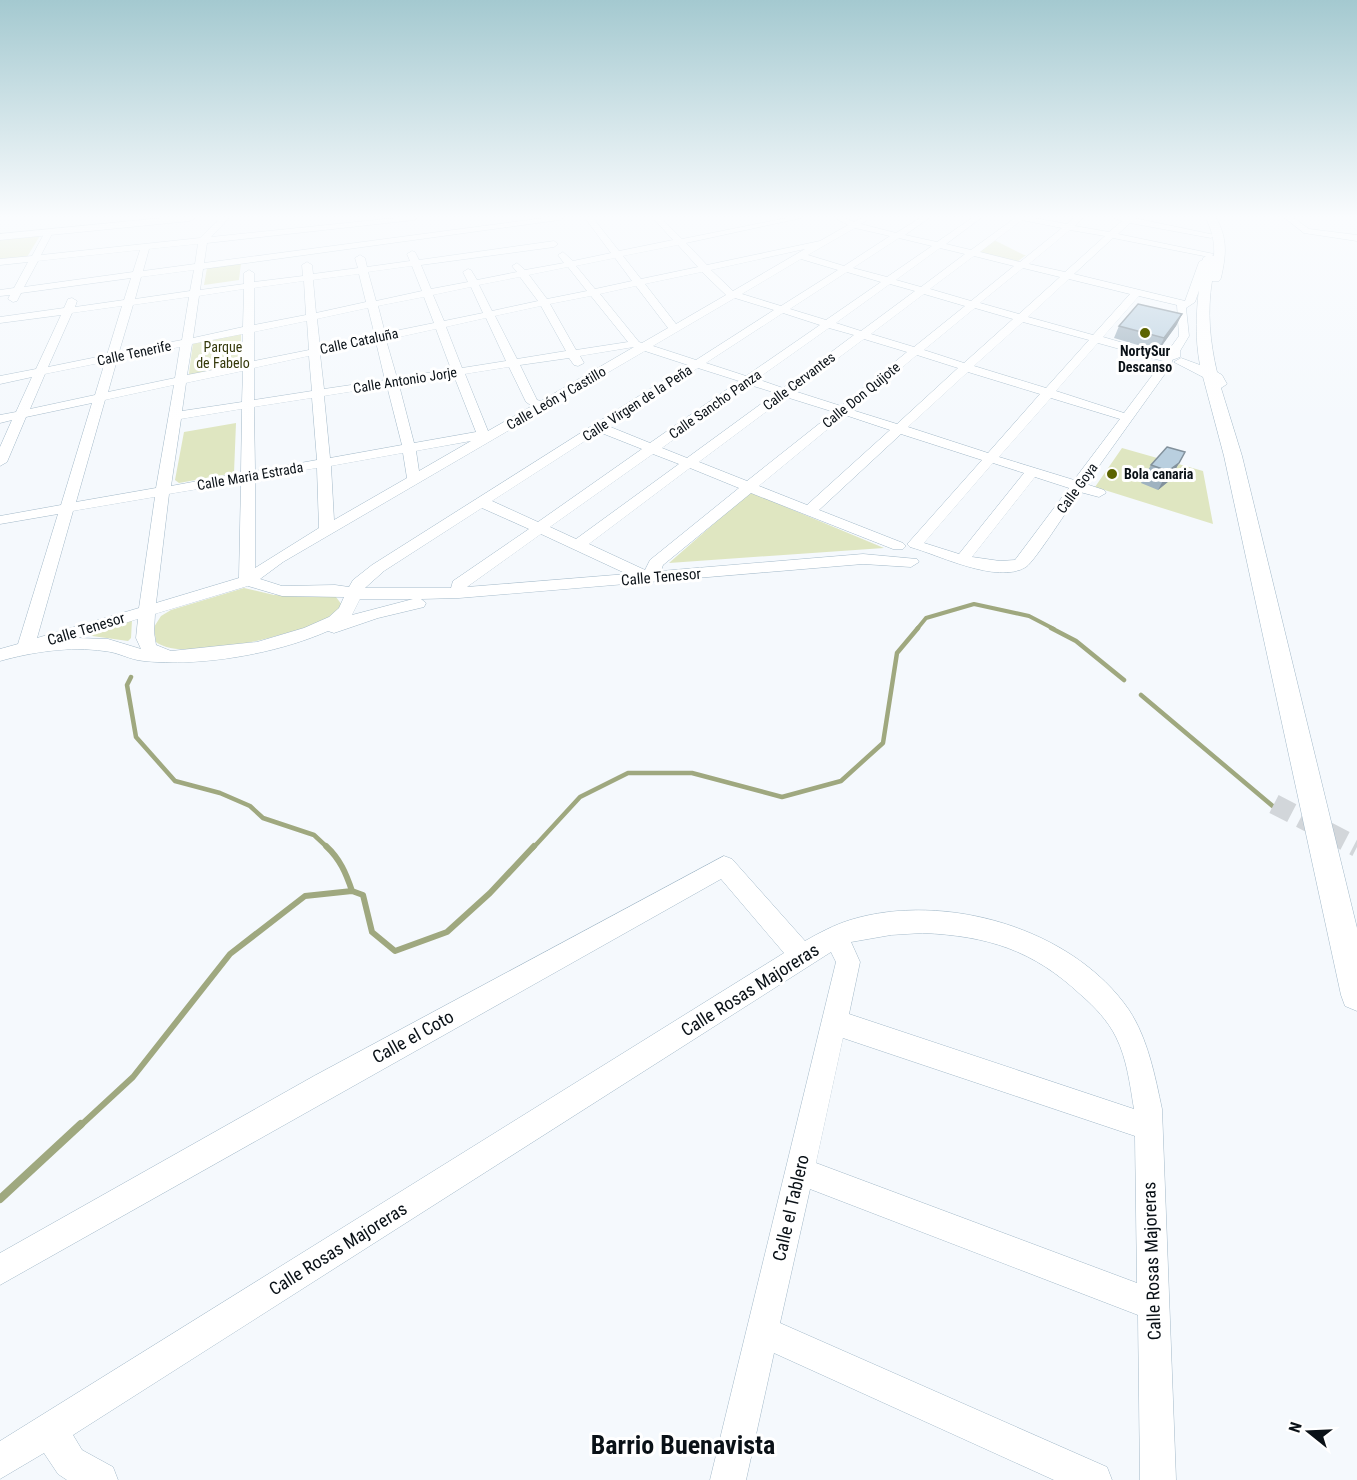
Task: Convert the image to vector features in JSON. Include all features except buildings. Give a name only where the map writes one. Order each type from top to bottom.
[{"type":"main road","points":[[1204,287],[1202,308],[1223,410],[1357,995]]},
{"type":"main road","points":[[1202,308],[1208,287]]},
{"type":"main road","points":[[1209,369],[1207,328],[1214,287]]},
{"type":"main road","points":[[1176,361],[1191,361],[1200,355],[1200,336],[1207,328]]},
{"type":"main road","points":[[1176,361],[1209,369],[1217,378],[1223,410]]},
{"type":"main road","points":[[1176,361],[1204,379],[1211,399],[1223,410]]},
{"type":"street","points":[[0,321],[20,287]]},
{"type":"street","points":[[0,293],[27,287]]},
{"type":"street","points":[[0,462],[78,287]]},
{"type":"street","points":[[25,648],[102,397],[111,358],[133,287]]},
{"type":"street","points":[[162,656],[149,651],[146,646],[147,611],[180,380],[196,287]]},
{"type":"street","points":[[0,321],[241,287]]},
{"type":"street","points":[[246,572],[248,287]]},
{"type":"street","points":[[309,287],[324,462],[327,530]]},
{"type":"street","points":[[368,287],[409,448],[414,480]]},
{"type":"street","points":[[426,287],[483,435]]},
{"type":"street","name":"Calle Tenerife","points":[[0,380],[458,287]]},
{"type":"street","points":[[475,287],[532,402],[543,405]]},
{"type":"street","points":[[532,287],[584,373],[582,382]]},
{"type":"street","points":[[589,287],[640,345],[1099,493]]},
{"type":"street","name":"Calle Cataluña","points":[[0,419],[610,287]]},
{"type":"street","points":[[643,287],[674,329]]},
{"type":"street","points":[[722,287],[733,295],[1128,418]]},
{"type":"street","name":"Calle León y Castillo","points":[[246,572],[277,559],[543,405],[640,345],[674,329],[747,287]]},
{"type":"street","name":"Calle Virgen de la Peña","points":[[269,645],[335,621],[346,611],[360,584],[371,574],[817,287]]},
{"type":"street","name":"Calle Sancho Panza","points":[[459,593],[459,585],[879,287]]},
{"type":"street","points":[[911,287],[1176,361]]},
{"type":"street","name":"Calle Cervantes","points":[[578,545],[926,287]]},
{"type":"street","name":"Calle Don Quijote","points":[[650,578],[656,563],[993,287]]},
{"type":"street","points":[[810,510],[1054,287]]},
{"type":"street","points":[[1117,287],[1186,304],[1190,302],[1196,287]]},
{"type":"street","points":[[918,554],[990,458],[1137,292]]},
{"type":"street","name":"Calle Goya","points":[[918,554],[1007,566],[1021,563],[1128,418],[1176,361],[1174,351],[1184,336],[1181,307],[1186,304]]},
{"type":"street","name":"Calle Antonio Jorje","points":[[175,416],[640,345]]},
{"type":"street","points":[[598,428],[810,510],[897,547]]},
{"type":"street","name":"Calle Maria Estrada","points":[[0,520],[483,435],[500,430]]},
{"type":"street","points":[[962,559],[1032,472]]},
{"type":"street","points":[[483,502],[650,578]]},
{"type":"street","name":"Calle Tenesor","points":[[863,559],[897,547],[918,554]]},
{"type":"street","name":"Calle Tenesor","points":[[0,655],[212,593],[246,572],[282,591],[335,590],[387,595],[420,592],[459,593],[918,554]]},
{"type":"street","points":[[371,574],[367,579],[367,585],[375,590],[420,592]]},
{"type":"street","name":"Calle Tenesor","points":[[25,648],[88,643],[108,645],[141,655],[219,654],[310,637],[374,613],[459,593]]},
{"type":"street","name":"Calle el Coto","points":[[0,1270],[334,1080],[724,866],[802,956]]},
{"type":"street","name":"Calle Rosas Majoreras","points":[[0,1461],[802,956],[857,929],[937,922],[970,926],[1009,936],[1047,951],[1077,971],[1107,1003],[1125,1029],[1140,1066],[1148,1126],[1158,1480]]},
{"type":"street","name":"Calle el Tablero","points":[[729,1480],[848,962],[837,937]]},
{"type":"street","points":[[834,1022],[1148,1126]]},
{"type":"street","points":[[800,1171],[1153,1305]]},
{"type":"street","points":[[763,1332],[1094,1480]]},
{"type":"street","points":[[50,1430],[70,1462],[100,1480]]},
{"type":"green space","name":"Parque de Fabelo","points":[[241,333],[241,370],[188,381],[193,343]]},
{"type":"green space","points":[[236,423],[234,473],[179,483],[175,480],[184,432]]},
{"type":"green space","points":[[1122,448],[1203,471],[1213,524],[1095,487]]},
{"type":"green space","points":[[750,492],[884,548],[669,563]]},
{"type":"green space","points":[[244,588],[274,595],[336,597],[342,605],[333,616],[318,625],[251,642],[186,650],[169,648],[156,642],[154,627],[161,616],[171,610]]},
{"type":"green space","points":[[132,620],[131,638],[128,641],[85,635]]},
{"type":"waterway","points":[[917,629],[926,618],[974,604],[1029,616],[1054,629]]},
{"type":"waterway","points":[[533,848],[580,797],[628,773],[692,773],[782,797],[841,781],[883,743],[897,653],[918,628]]},
{"type":"waterway","points":[[1051,628],[1076,641],[1124,680]]},
{"type":"waterway","points":[[131,677],[127,685],[136,737],[175,781],[220,793],[250,806],[263,818],[314,835],[327,847]]},
{"type":"waterway","points":[[1141,695],[1275,808]]},
{"type":"waterway","points":[[352,891],[363,895],[372,932],[395,951],[447,932],[490,893],[534,846]]},
{"type":"waterway","points":[[327,847],[342,867],[352,891]]},
{"type":"waterway","points":[[80,1126],[133,1077],[230,954],[305,896],[352,891]]},
{"type":"waterway","points":[[0,1199],[81,1124]]},
{"type":"tunnel","points":[[1274,804],[1357,847]]},
{"type":"place","name":"NortySur Descanso","points":[[1145,333]]},
{"type":"place","name":"Bola canaria","points":[[1112,474]]},
{"type":"district","name":"Barrio Buenavista","points":[[683,1445]]}]
